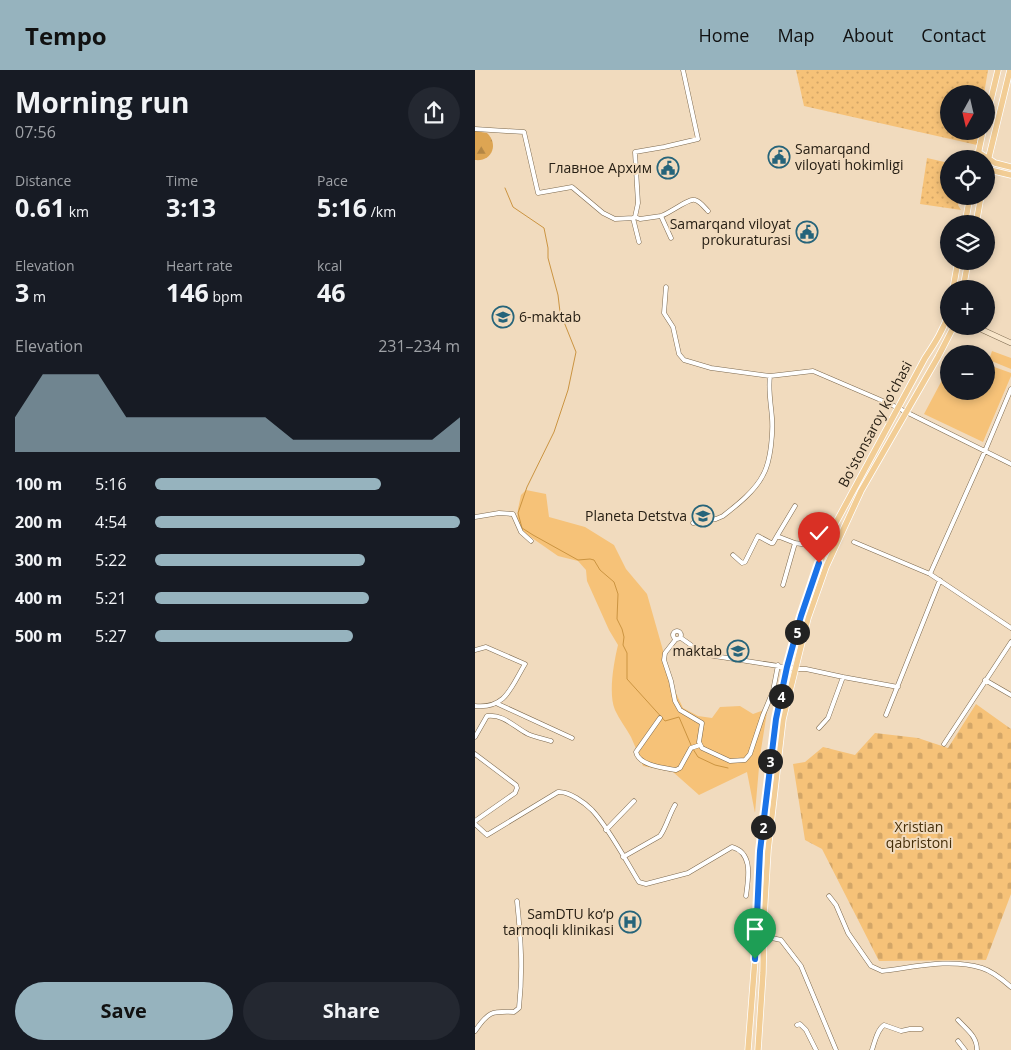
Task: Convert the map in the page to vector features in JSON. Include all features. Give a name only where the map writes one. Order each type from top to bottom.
[{"type":"main road","points":[[994,85],[998,70]]},
{"type":"main road","points":[[990,150],[1010,70]]},
{"type":"main road","points":[[995,163],[1011,167]]},
{"type":"main road","points":[[995,171],[1011,175]]},
{"type":"main road","name":"Bo'stonsaroy ko'chasi","points":[[748,1050],[755,968],[761,842],[776,719],[787,667],[801,616],[833,528],[925,358],[940,334]]},
{"type":"main road","name":"Bo'stonsaroy ko'chasi","points":[[758,1050],[768,850],[783,719],[808,618],[839,536],[861,491],[908,414],[949,335]]},
{"type":"main road","points":[[994,335],[1011,343]]},
{"type":"street","points":[[639,242],[634,217],[638,203],[635,152],[664,148],[698,139],[683,70]]},
{"type":"street","points":[[475,129],[524,132],[538,193],[572,187],[603,213],[615,219],[634,217],[640,219],[661,216],[670,213],[693,199],[697,200],[708,211]]},
{"type":"street","points":[[661,216],[671,238]]},
{"type":"street","points":[[666,287],[664,313],[673,327],[681,358],[711,368],[770,376],[813,370],[1011,464]]},
{"type":"street","points":[[693,523],[723,516],[757,485],[763,476],[773,430],[769,390],[770,376]]},
{"type":"street","points":[[930,574],[1011,389]]},
{"type":"street","points":[[733,556],[744,563],[757,537],[772,543],[795,506]]},
{"type":"street","points":[[475,517],[499,513],[513,514],[521,532],[531,541]]},
{"type":"street","points":[[777,536],[795,543],[814,546],[824,526],[833,528]]},
{"type":"street","points":[[853,542],[930,574],[1011,628]]},
{"type":"street","points":[[783,585],[795,543]]},
{"type":"street","points":[[886,715],[940,580]]},
{"type":"street","points":[[778,665],[773,691],[763,715],[751,754],[741,762],[730,761],[705,750],[700,745],[702,722],[684,713],[677,706],[665,664],[665,653],[679,638],[708,655],[778,665],[787,667],[806,668],[843,677],[898,686]]},
{"type":"street","points":[[944,744],[1011,642]]},
{"type":"street","points":[[475,650],[486,647],[525,664],[503,700],[496,704],[475,706]]},
{"type":"street","points":[[819,728],[828,718],[843,677]]},
{"type":"street","points":[[985,680],[1011,695]]},
{"type":"street","points":[[496,704],[572,738]]},
{"type":"street","points":[[475,737],[487,716],[492,715],[507,720],[531,735],[551,741]]},
{"type":"street","points":[[660,718],[636,752],[638,758],[647,763],[676,770],[680,768],[691,748],[700,745]]},
{"type":"street","points":[[475,754],[516,784],[517,788],[515,793],[475,823],[487,835],[561,792],[589,807],[639,882],[646,884],[688,873],[729,848],[735,848],[740,850],[746,858],[749,867],[746,896]]},
{"type":"street","points":[[606,830],[634,801]]},
{"type":"street","points":[[623,857],[659,836],[663,832],[668,817],[675,805]]},
{"type":"street","points":[[829,896],[836,905],[848,933],[871,966],[877,970],[937,964],[961,964],[983,968],[1011,987]]},
{"type":"street","points":[[475,1031],[488,1015],[497,1011],[513,1012],[519,1008],[522,978],[522,947],[517,902]]},
{"type":"street","points":[[772,938],[781,940],[801,966],[836,1050]]},
{"type":"street","points":[[958,1020],[975,1037],[977,1050]]},
{"type":"street","points":[[797,1025],[800,1024],[806,1030],[816,1050]]},
{"type":"street","points":[[872,1050],[881,1026],[885,1025],[901,1031],[921,1029]]},
{"type":"street","points":[[958,1040],[965,1050]]},
{"type":"green space","points":[[796,70],[988,70],[986,85],[940,85],[940,137],[804,106]]},
{"type":"green space","points":[[475,131],[487,133],[493,142],[492,151],[486,158],[481,160],[475,160]]},
{"type":"green space","points":[[955,140],[978,140],[977,145]]},
{"type":"green space","points":[[927,158],[940,161],[940,205],[958,205],[961,210],[920,204]]},
{"type":"green space","points":[[995,352],[1011,358],[1011,369],[995,362]]},
{"type":"green space","points":[[995,367],[1011,373],[983,442],[924,414],[940,384],[940,400],[995,400]]},
{"type":"green space","points":[[526,490],[546,494],[549,517],[585,527],[614,545],[626,569],[647,594],[674,689],[683,708],[698,716],[712,718],[720,707],[740,706],[753,714],[764,710],[767,712],[760,756],[755,813],[747,772],[699,795],[673,772],[643,766],[631,737],[613,703],[612,678],[618,645],[609,630],[587,581],[586,570],[578,561],[558,556],[522,531],[517,520],[518,509],[521,495]]},
{"type":"green space","name":"Xristian qabristoni","points":[[976,704],[1011,729],[1011,894],[986,960],[879,961],[822,849],[805,840],[793,764],[805,762],[823,747],[855,755],[875,733],[918,738],[948,748]]},
{"type":"waterway","points":[[505,188],[513,207],[544,228],[548,258],[558,295],[560,312],[576,352],[568,390],[554,432],[527,487],[518,513],[522,528],[578,560],[594,560],[600,570],[614,582],[618,594],[617,619],[622,629],[623,645],[627,653],[627,679],[665,721],[679,717],[691,745]]},
{"type":"waterway","points":[[693,749],[698,757],[715,765],[728,768]]},
{"type":"place","name":"Samarqand viloyati hokimligi","points":[[779,157]]},
{"type":"place","name":"Главное Архим","points":[[668,168]]},
{"type":"place","name":"Samarqand viloyat prokuraturasi","points":[[807,232]]},
{"type":"place","name":"6-maktab","points":[[503,317]]},
{"type":"place","name":"Planeta Detstva","points":[[703,516]]},
{"type":"place","name":"maktab","points":[[738,651]]},
{"type":"place","name":"SamDTU ko‘p tarmoqli klinikasi","points":[[630,922]]},
{"type":"route","points":[[755,959],[760,851],[767,780],[776,719],[787,667],[801,616],[819,563]]}]
